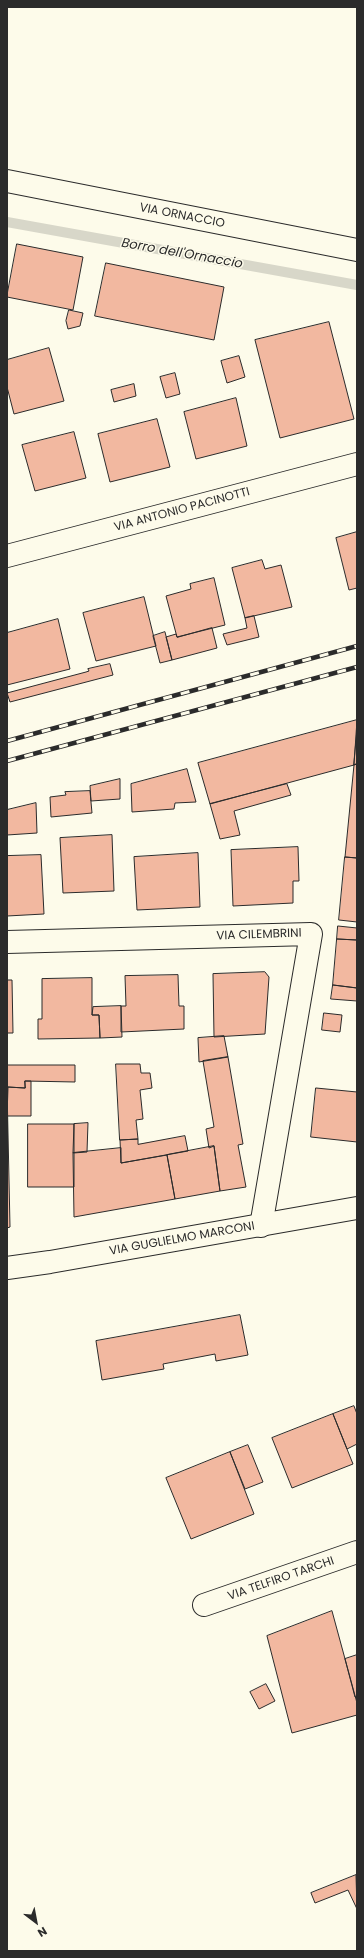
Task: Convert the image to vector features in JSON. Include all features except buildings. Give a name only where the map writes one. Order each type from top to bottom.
[{"type":"street","name":"VIA ORNACCIO","points":[[7,181],[357,250]]},
{"type":"street","name":"VIA ANTONIO PACINOTTI","points":[[7,556],[357,464]]},
{"type":"street","name":"VIA CILEMBRINI","points":[[7,942],[311,934],[261,1226]]},
{"type":"street","name":"VIA GUGLIELMO MARCONI","points":[[7,1268],[261,1226],[357,1208]]},
{"type":"street","name":"VIA TELFIRO TARCHI","points":[[204,1605],[357,1552]]},
{"type":"waterway","name":"Borro dell'Ornaccio","points":[[7,222],[357,285]]},
{"type":"railway","points":[[7,741],[357,646]]},
{"type":"railway","points":[[7,761],[357,667]]}]
